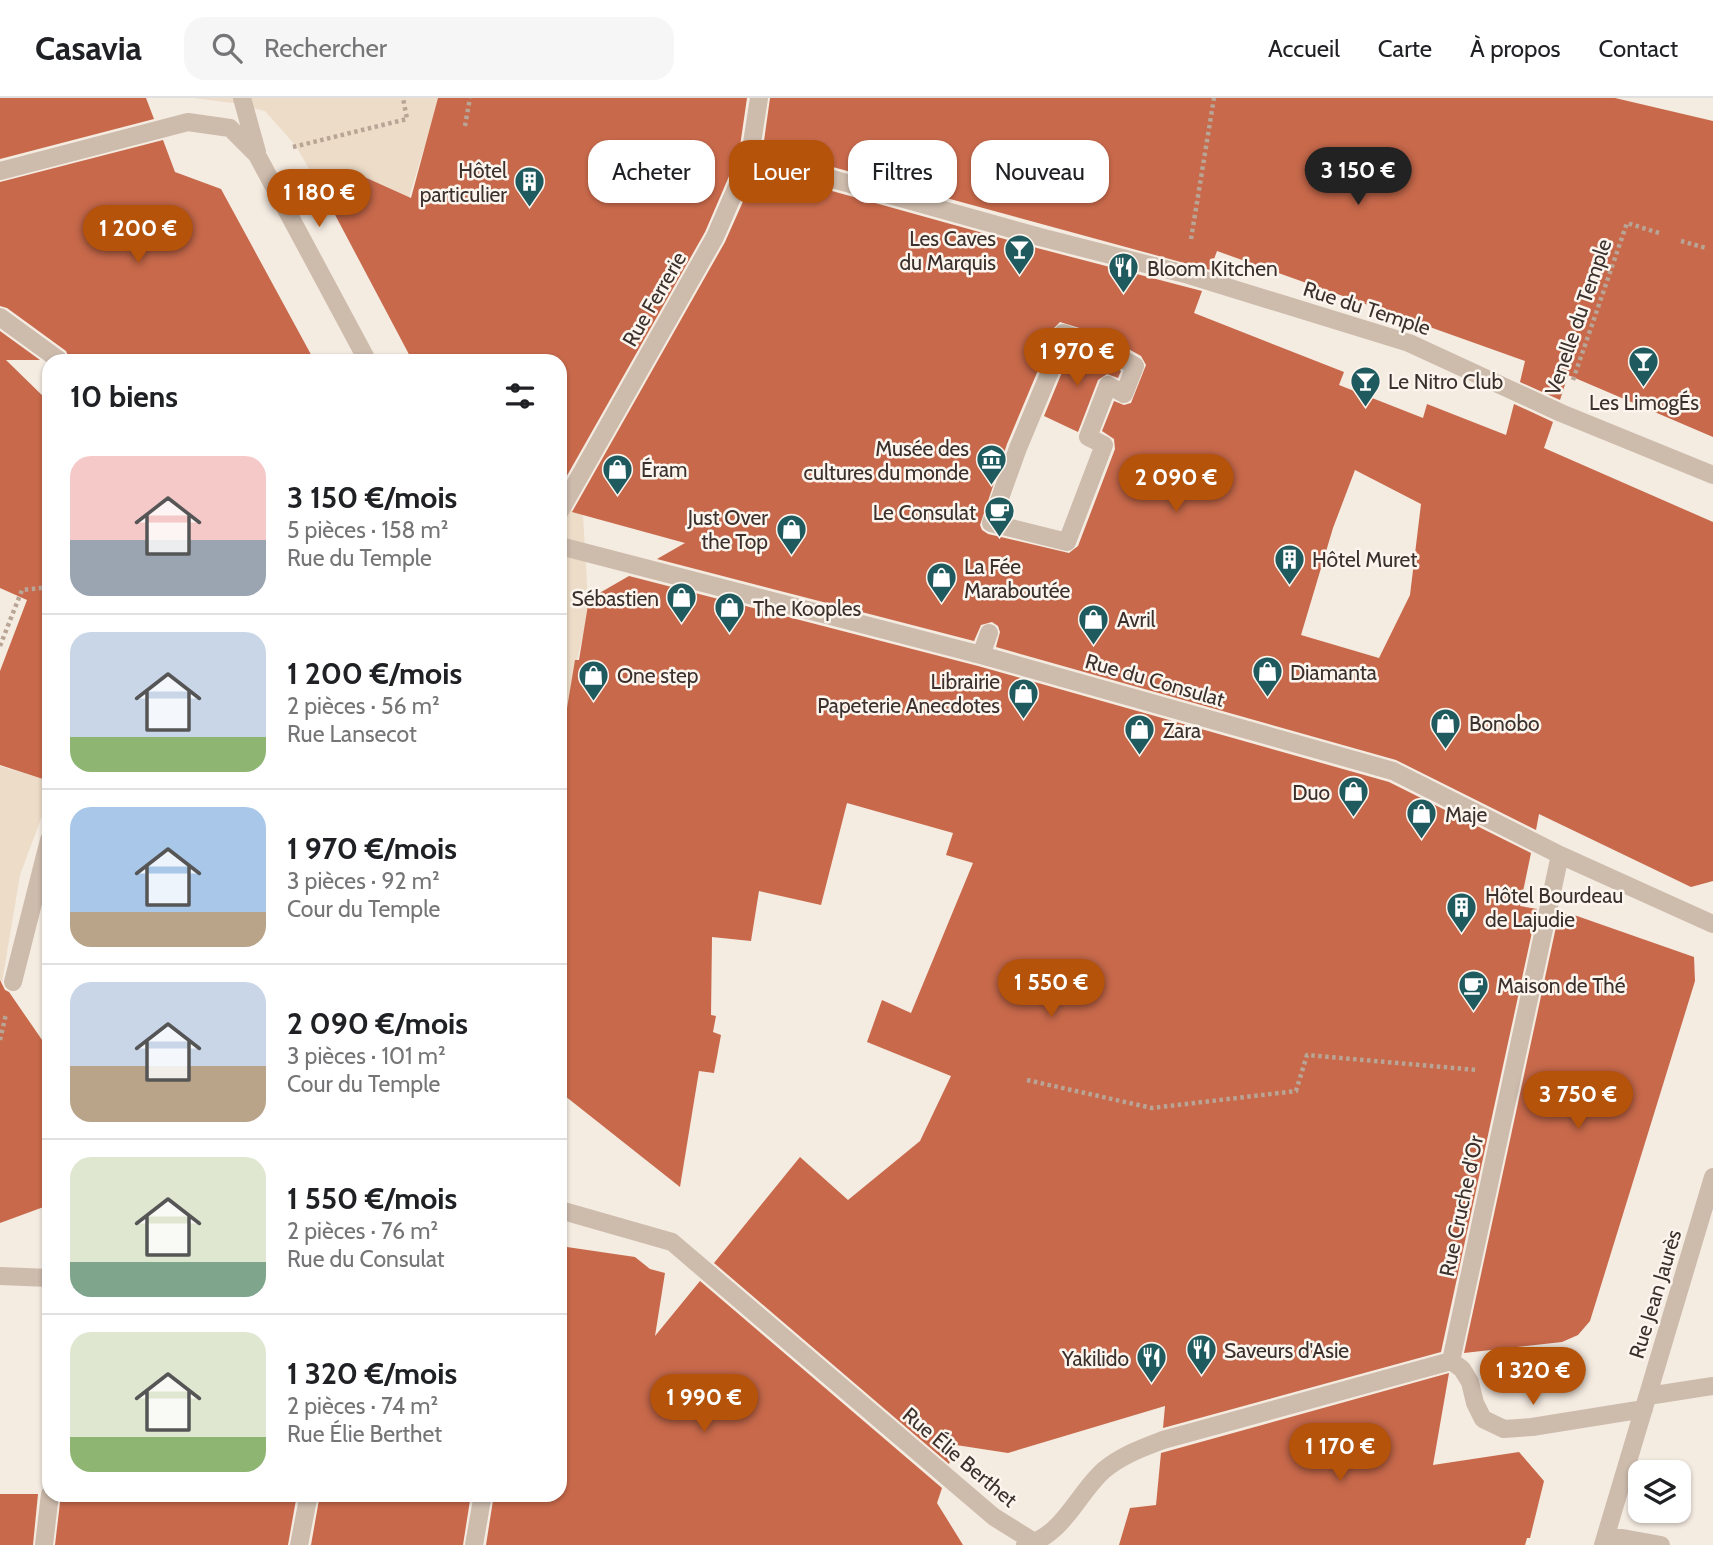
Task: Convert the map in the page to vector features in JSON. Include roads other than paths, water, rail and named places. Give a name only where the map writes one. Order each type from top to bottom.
[{"type":"street","points":[[243,98],[257,155],[365,354]]},
{"type":"street","name":"Rue Ferrerie","points":[[752,140],[759,98]]},
{"type":"street","points":[[0,171],[188,122],[230,128],[257,155]]},
{"type":"street","name":"Rue du Temple","points":[[834,179],[1185,274],[1409,344],[1561,414],[1713,475]]},
{"type":"street","name":"Rue Ferrerie","points":[[567,499],[715,237],[730,203]]},
{"type":"street","points":[[0,317],[52,354]]},
{"type":"street","points":[[1063,333],[1114,351],[1113,354],[1135,366],[1124,394],[1108,385],[1088,437],[1104,445],[1067,542],[991,523],[1018,448],[1064,338],[1063,333]]},
{"type":"street","name":"Rue du Consulat","points":[[567,548],[981,655],[1393,771],[1560,855],[1713,924]]},
{"type":"street","points":[[981,655],[989,633]]},
{"type":"street","name":"Rue Cruche d'Or","points":[[1451,1361],[1560,855]]},
{"type":"street","points":[[13,982],[42,868]]},
{"type":"street","name":"Rue Jean Jaurès","points":[[1604,1540],[1713,1177]]},
{"type":"street","name":"Rue Élie Berthet","points":[[567,1212],[672,1242],[994,1517],[1033,1544],[1068,1516],[1104,1471],[1129,1454],[1163,1440],[1451,1361]]},
{"type":"street","points":[[0,1276],[42,1278]]},
{"type":"street","points":[[1451,1361],[1462,1369],[1470,1382],[1475,1403],[1483,1419],[1504,1429],[1532,1427],[1713,1387]]},
{"type":"street","points":[[44,1545],[49,1502]]},
{"type":"street","points":[[299,1545],[307,1502]]},
{"type":"street","points":[[474,1545],[482,1502]]},
{"type":"street","points":[[1604,1540],[1661,1545]]},
{"type":"place","name":"Hôtel particulier","points":[[530,209]]},
{"type":"place","name":"Les Caves du Marquis","points":[[1019,277]]},
{"type":"place","name":"Bloom Kitchen","points":[[1124,295]]},
{"type":"place","name":"Les LimogÉs","points":[[1644,389]]},
{"type":"place","name":"Le Nitro Club","points":[[1365,408]]},
{"type":"place","name":"Musée des cultures du monde","points":[[992,487]]},
{"type":"place","name":"Éram","points":[[618,496]]},
{"type":"place","name":"Le Consulat","points":[[999,539]]},
{"type":"place","name":"Just Over the Top","points":[[791,556]]},
{"type":"place","name":"Hôtel Muret","points":[[1289,586]]},
{"type":"place","name":"La Fée Maraboutée","points":[[941,605]]},
{"type":"place","name":"Sébastien","points":[[682,625]]},
{"type":"place","name":"The Kooples","points":[[730,635]]},
{"type":"place","name":"Avril","points":[[1094,646]]},
{"type":"place","name":"Diamanta","points":[[1267,699]]},
{"type":"place","name":"One step","points":[[594,702]]},
{"type":"place","name":"Librairie Papeterie Anecdotes","points":[[1023,720]]},
{"type":"place","name":"Bonobo","points":[[1446,750]]},
{"type":"place","name":"Zara","points":[[1140,757]]},
{"type":"place","name":"Duo","points":[[1353,819]]},
{"type":"place","name":"Maje","points":[[1422,841]]},
{"type":"place","name":"Hôtel Bourdeau de Lajudie","points":[[1462,934]]},
{"type":"place","name":"Maison de Thé","points":[[1474,1012]]},
{"type":"place","name":"Saveurs d'Asie","points":[[1201,1377]]},
{"type":"place","name":"Yakilido","points":[[1152,1385]]}]
